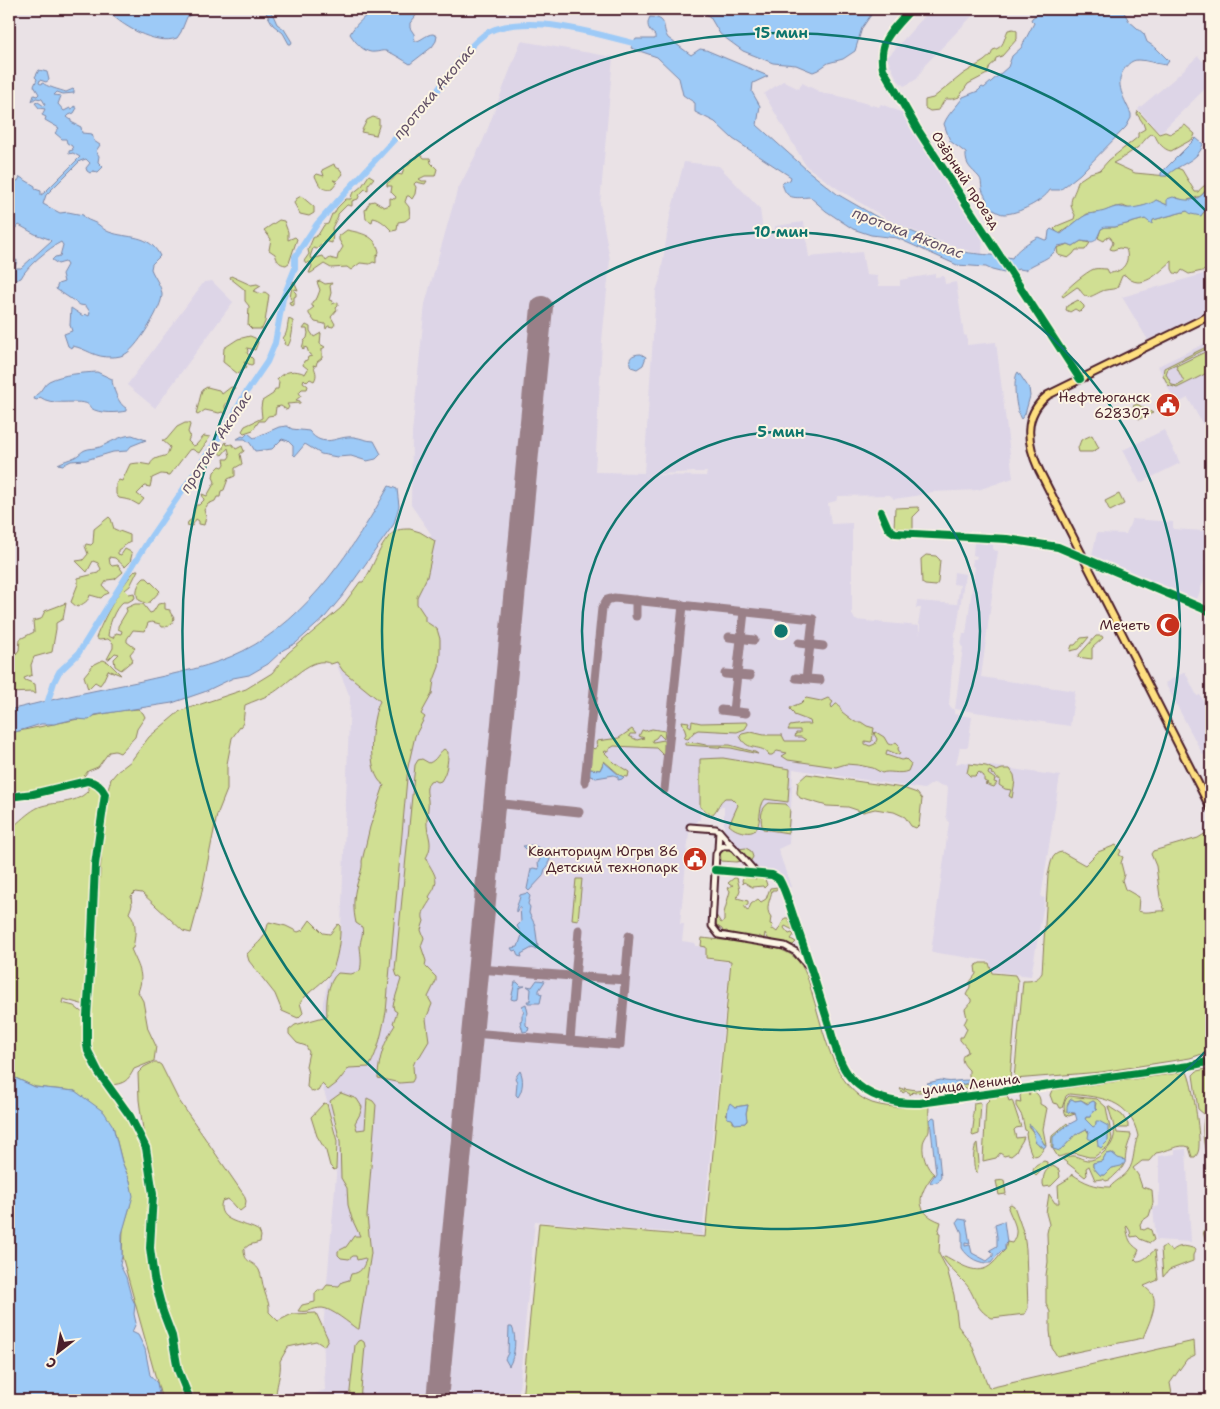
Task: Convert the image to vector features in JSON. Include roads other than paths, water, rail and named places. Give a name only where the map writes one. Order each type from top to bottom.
[{"type":"main road","points":[[1211,315],[1048,395],[1040,402],[1032,416],[1029,437],[1034,458],[1082,557],[1211,810]]},
{"type":"street","name":"Озёрный проезд","points":[[911,9],[886,39],[882,49],[883,69],[918,130],[994,244],[1080,379]]},
{"type":"street","points":[[881,512],[888,528],[895,533],[1023,541],[1058,547],[1211,612]]},
{"type":"street","points":[[9,797],[33,794],[86,781],[98,785],[105,794],[95,865],[87,1045],[90,1056],[99,1073],[130,1116],[146,1148],[153,1194],[150,1248],[154,1278],[172,1336],[178,1370],[190,1400]]},
{"type":"street","points":[[690,827],[716,829],[719,831],[756,873]]},
{"type":"street","points":[[719,831],[711,924],[717,934],[776,944],[796,952],[812,973]]},
{"type":"street","points":[[718,850],[726,845],[734,848]]},
{"type":"street","points":[[715,870],[756,873]]},
{"type":"street","name":"улица Ленина","points":[[756,873],[772,875],[781,882],[804,946],[836,1048],[850,1076],[867,1092],[881,1098],[910,1104],[929,1102],[1150,1072],[1211,1061]]},
{"type":"street","points":[[796,952],[804,946]]},
{"type":"water","points":[[106,9],[200,9],[187,17],[177,38],[168,40],[149,37],[138,32],[120,21]]},
{"type":"water","points":[[264,9],[268,9],[277,24],[284,29],[292,42],[291,44],[289,44],[283,33],[273,25]]},
{"type":"water","points":[[372,9],[418,9],[410,23],[415,41],[433,34],[437,36],[436,41],[432,47],[410,64],[386,51],[371,52],[364,49],[357,44],[350,34]]},
{"type":"water","points":[[699,9],[875,9],[862,28],[855,51],[843,59],[828,63],[813,72],[796,65],[773,63],[743,51],[720,34],[710,17]]},
{"type":"water","points":[[1044,9],[1122,9],[1129,21],[1144,34],[1147,42],[1169,61],[1166,65],[1138,60],[1129,64],[1125,68],[1120,80],[1121,91],[1131,114],[1126,127],[1080,174],[1060,190],[1050,190],[1042,198],[1023,209],[1002,214],[987,203],[980,178],[968,164],[966,153],[950,141],[944,124],[963,97],[978,91],[982,87],[984,88],[1008,67],[1012,56],[1021,48],[1034,23],[1031,20],[1032,18]]},
{"type":"water","points":[[650,17],[660,19],[664,24],[668,38],[691,55],[700,49],[706,50],[768,76],[753,83],[752,92],[760,106],[757,125],[837,194],[877,217],[946,247],[964,252],[1012,258],[1027,243],[1038,237],[1045,240],[1048,239],[1051,229],[1061,234],[1078,220],[1089,214],[1103,212],[1116,207],[1129,208],[1141,206],[1156,200],[1167,205],[1167,199],[1173,197],[1191,200],[1198,198],[1211,187],[1211,206],[1201,216],[1187,211],[1153,220],[1152,224],[1145,219],[1115,227],[1105,227],[1101,229],[1094,241],[1081,241],[1073,246],[1068,244],[1058,246],[1048,257],[1025,270],[1019,269],[1004,273],[986,267],[957,265],[897,238],[871,235],[853,229],[826,211],[810,197],[792,197],[788,195],[782,183],[790,180],[791,177],[733,139],[715,122],[695,112],[695,103],[683,95],[679,78],[657,57],[631,48],[636,39],[655,39],[655,35],[648,27]]},
{"type":"water","points":[[39,70],[47,72],[49,80],[46,82],[40,80],[39,83],[66,92],[74,90],[74,93],[63,94],[57,92],[54,95],[61,96],[58,104],[64,111],[72,109],[74,106],[77,108],[74,113],[67,117],[71,122],[81,127],[82,133],[92,134],[94,141],[100,145],[96,151],[99,156],[98,162],[103,167],[98,172],[93,171],[90,173],[86,168],[90,163],[86,159],[80,161],[46,195],[43,204],[60,213],[68,212],[83,215],[109,232],[144,240],[160,256],[152,264],[151,269],[159,284],[162,294],[161,300],[149,325],[137,343],[122,356],[100,356],[77,347],[72,346],[71,348],[68,346],[64,334],[72,331],[70,325],[71,308],[83,316],[85,314],[89,316],[90,312],[86,306],[80,305],[56,289],[58,284],[64,282],[62,274],[67,265],[65,262],[58,264],[52,260],[60,256],[63,245],[61,242],[39,258],[21,278],[9,285],[9,278],[11,276],[9,273],[9,263],[17,260],[15,268],[21,268],[51,241],[19,225],[9,233],[13,222],[9,220],[9,180],[18,181],[20,177],[35,186],[35,189],[41,191],[41,195],[80,157],[73,153],[69,154],[69,151],[73,150],[72,146],[67,143],[66,139],[62,139],[55,133],[59,128],[45,120],[46,117],[42,115],[45,109],[39,108],[35,103],[38,102],[44,106],[45,104],[42,99],[36,98],[32,101],[34,95],[37,96],[39,94],[34,86],[37,79],[35,77]]},
{"type":"water","points":[[1196,138],[1203,144],[1197,155],[1167,176],[1161,176],[1161,173]]},
{"type":"water","points":[[641,354],[646,357],[643,365],[637,369],[631,367],[631,357]]},
{"type":"water","points":[[97,372],[112,379],[116,395],[126,408],[126,411],[103,412],[94,410],[88,404],[80,402],[56,402],[40,397],[37,400],[34,399],[47,382],[54,379],[73,374]]},
{"type":"water","points":[[1018,372],[1029,388],[1030,396],[1025,414],[1021,419],[1015,396],[1015,381]]},
{"type":"water","points":[[287,426],[292,429],[309,431],[315,437],[325,441],[354,437],[374,441],[381,454],[376,459],[367,461],[351,456],[337,457],[321,454],[305,444],[295,456],[293,454],[293,446],[288,441],[282,439],[272,449],[255,451],[245,439],[237,439],[242,436],[244,437],[248,433],[254,438],[279,427]]},
{"type":"water","points":[[132,435],[146,440],[131,446],[127,451],[113,452],[86,460],[71,461],[63,465],[58,464],[75,457],[85,450],[98,448]]},
{"type":"water","points":[[389,486],[397,489],[399,506],[394,524],[344,594],[325,617],[296,643],[283,650],[268,664],[249,675],[233,678],[204,692],[172,703],[95,715],[89,720],[75,719],[54,724],[41,724],[9,734],[9,710],[206,665],[231,657],[267,637],[289,620],[328,579],[361,533]]},
{"type":"water","points":[[604,762],[624,777],[618,780],[618,777],[614,775],[596,778],[590,776],[589,769],[600,770]]},
{"type":"water","points":[[533,845],[549,855],[550,860],[543,876],[529,891],[527,889],[531,869],[539,869],[538,863],[541,857],[537,856],[536,851],[532,850],[529,852],[523,846]]},
{"type":"water","points":[[527,893],[530,896],[528,904],[530,907],[529,913],[535,925],[538,947],[521,954],[522,957],[518,956],[516,950],[513,951],[511,948],[518,947],[522,935],[517,926],[521,922],[520,906],[516,912],[516,910],[520,895]]},
{"type":"water","points":[[537,980],[545,981],[539,990],[539,993],[542,994],[540,1003],[528,1003],[527,1001],[530,1001],[531,989],[527,986],[532,987]]},
{"type":"water","points":[[515,982],[525,986],[519,988],[518,999],[514,1000],[511,999]]},
{"type":"water","points":[[526,1004],[528,1013],[526,1025],[529,1028],[528,1031],[523,1032],[520,1021],[524,1012],[522,1006]]},
{"type":"water","points":[[520,1071],[522,1084],[518,1097],[516,1095],[517,1082],[515,1078]]},
{"type":"water","points":[[9,1075],[35,1087],[75,1091],[104,1112],[113,1126],[133,1196],[122,1234],[120,1265],[135,1304],[134,1314],[136,1323],[132,1332],[138,1335],[145,1349],[150,1375],[157,1383],[160,1400],[9,1400]]},
{"type":"water","points":[[941,1080],[973,1081],[953,1088],[932,1088],[927,1083]]},
{"type":"water","points":[[1072,1099],[1075,1101],[1081,1100],[1087,1104],[1095,1102],[1097,1110],[1093,1111],[1090,1117],[1085,1119],[1093,1127],[1096,1125],[1096,1121],[1108,1126],[1108,1141],[1101,1148],[1098,1146],[1097,1138],[1091,1140],[1088,1138],[1089,1132],[1086,1129],[1075,1135],[1060,1151],[1053,1149],[1053,1137],[1077,1120],[1075,1113],[1067,1112],[1067,1106]]},
{"type":"water","points":[[730,1103],[735,1107],[748,1105],[745,1123],[735,1124],[732,1119],[727,1118]]},
{"type":"water","points":[[933,1117],[935,1118],[941,1177],[938,1182],[931,1183],[936,1173],[930,1120]]},
{"type":"water","points":[[1029,1124],[1038,1133],[1046,1145],[1045,1147],[1043,1148],[1035,1141]]},
{"type":"water","points":[[1112,1153],[1118,1158],[1125,1160],[1125,1163],[1112,1168],[1105,1175],[1100,1175],[1093,1167],[1093,1163],[1102,1161],[1106,1154]]},
{"type":"water","points":[[959,1219],[966,1220],[970,1244],[965,1243],[965,1246],[970,1245],[972,1253],[987,1261],[993,1256],[990,1250],[997,1246],[995,1224],[1004,1221],[1007,1242],[1005,1250],[1000,1252],[991,1263],[978,1261],[971,1257],[962,1248],[962,1233],[957,1222]]},
{"type":"water","points":[[509,1327],[512,1327],[514,1331],[515,1341],[513,1357],[509,1366],[505,1359],[508,1353]]},
{"type":"waterway","name":"протока Акопас","points":[[46,707],[59,672],[78,654],[150,538],[232,418],[245,394],[267,362],[275,343],[283,298],[295,268],[295,257],[317,224],[429,101],[459,60],[486,34],[495,29],[512,25],[548,25],[568,28],[640,45]]},
{"type":"place","name":"Нефтеюганск 628307","points":[[1168,405]]},
{"type":"place","name":"Мечеть","points":[[1168,625]]},
{"type":"place","name":"Кванториум Югры 86 Детский технопарк","points":[[695,859]]}]
